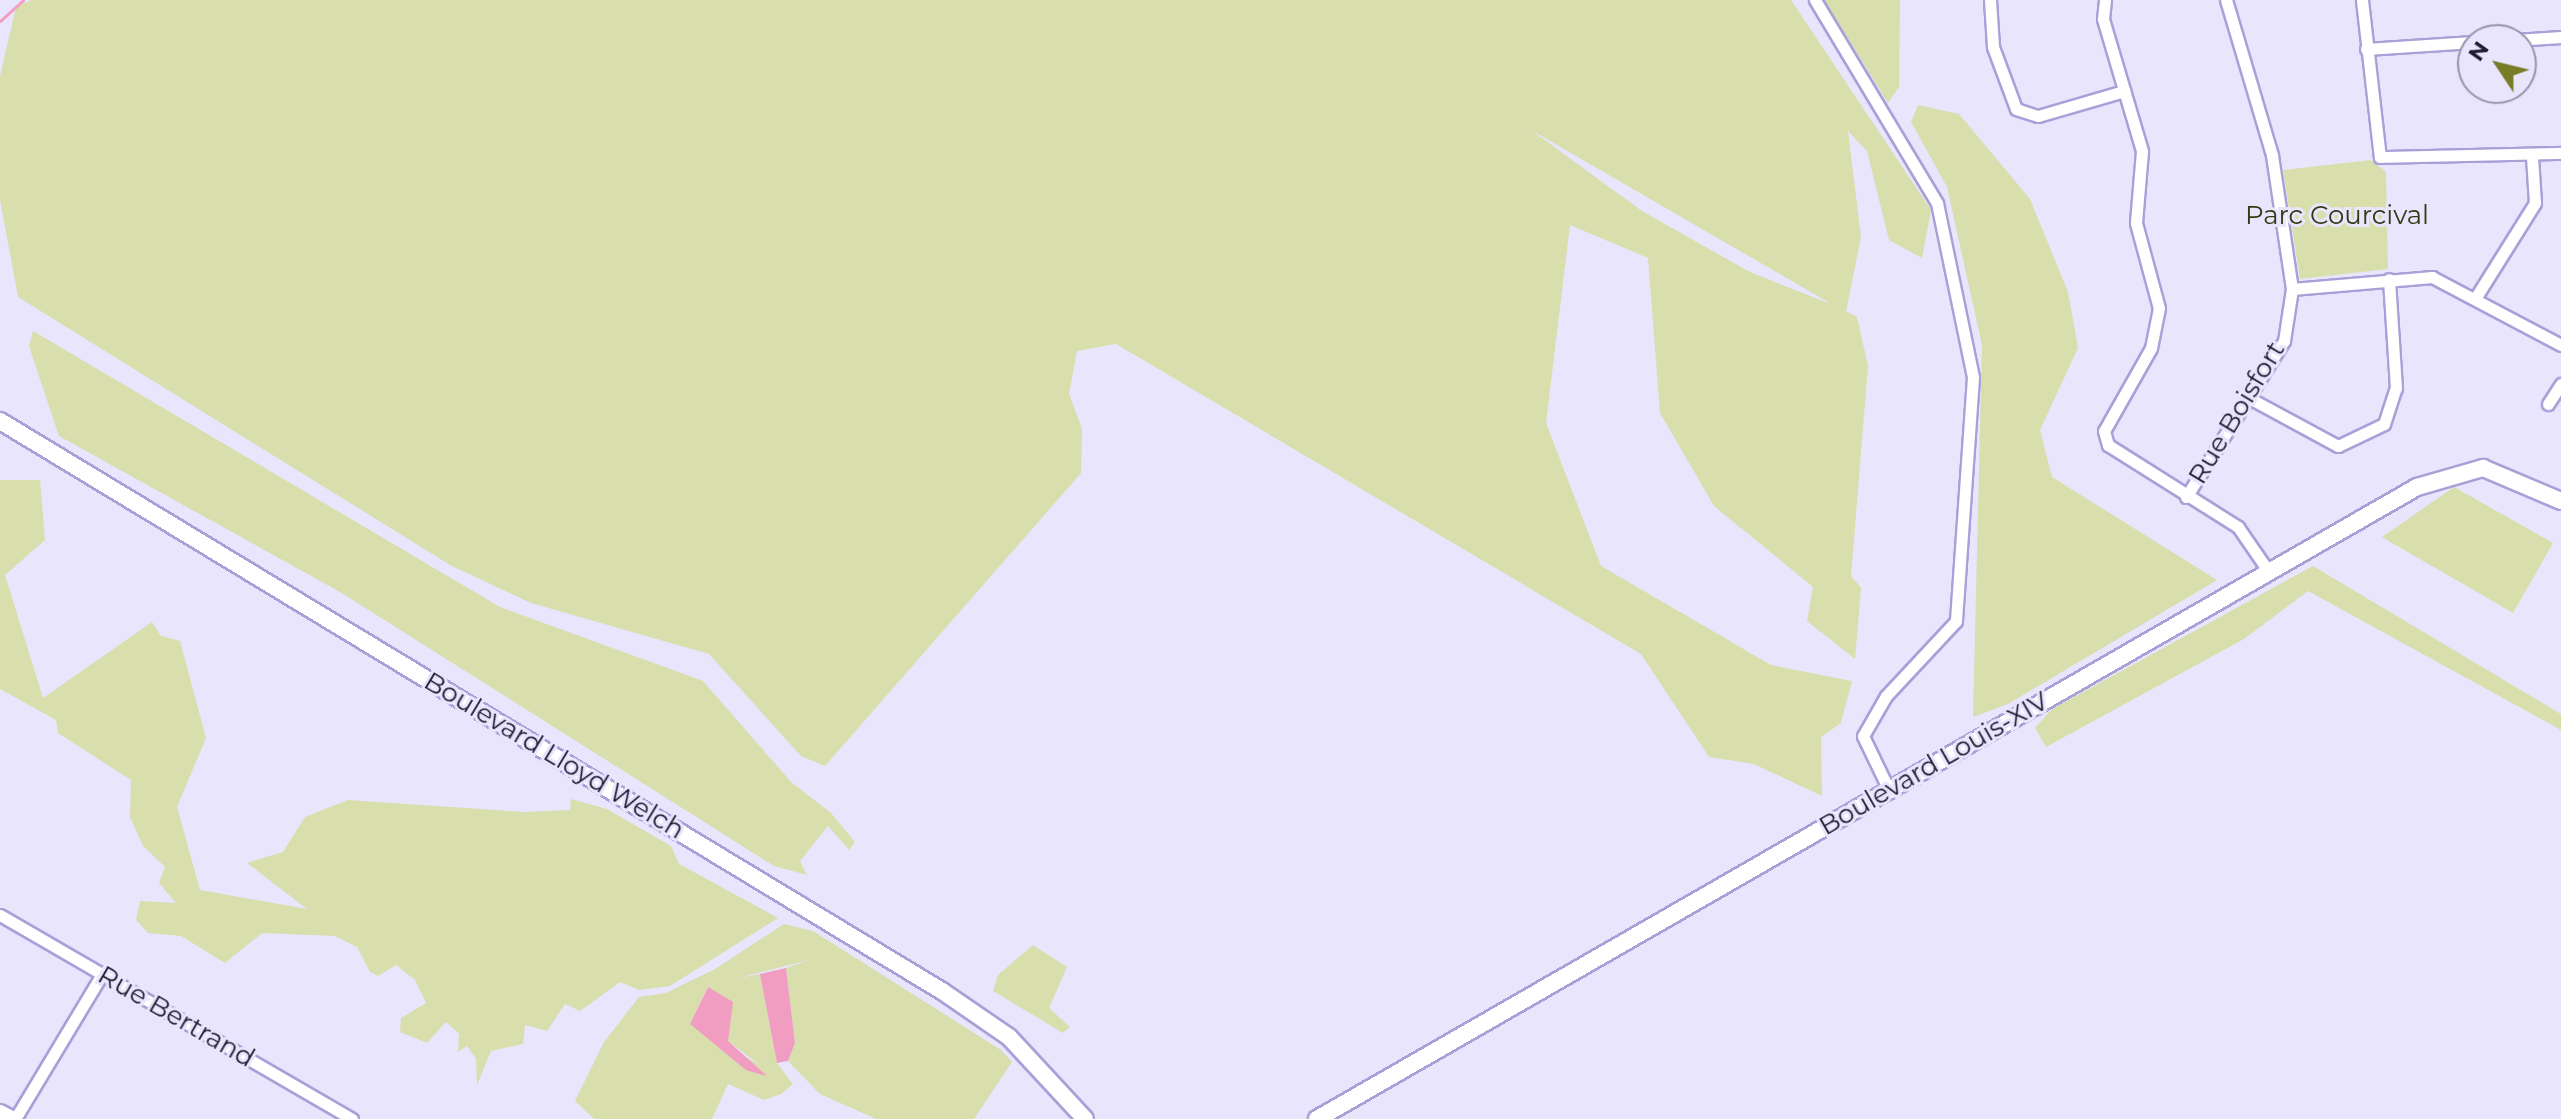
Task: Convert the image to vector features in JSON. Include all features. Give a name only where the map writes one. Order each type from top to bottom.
[{"type":"main road","name":"Boulevard Lloyd Welch","points":[[0,421],[942,991],[1009,1037],[1085,1119]]},
{"type":"main road","name":"Boulevard Louis-XIV","points":[[1317,1119],[2269,572],[2452,471],[2508,473],[2561,501]]},
{"type":"street","points":[[1815,0],[1937,203],[1973,377],[1956,621],[1886,696],[1863,736],[1889,790]]},
{"type":"street","points":[[1990,0],[1993,47],[2016,109],[2038,116],[2124,91]]},
{"type":"street","points":[[2105,0],[2103,19],[2142,151],[2136,223],[2159,308],[2151,348],[2104,431],[2117,458],[2238,527],[2269,572]]},
{"type":"street","name":"Rue Boisfort","points":[[2186,497],[2251,399],[2284,341],[2292,289],[2272,155],[2226,0]]},
{"type":"street","points":[[2362,0],[2380,157],[2532,157],[2561,153]]},
{"type":"street","points":[[2537,39],[2561,37]]},
{"type":"street","points":[[2366,49],[2457,43]]},
{"type":"street","points":[[2476,297],[2535,203],[2532,157]]},
{"type":"street","points":[[2292,289],[2432,277],[2476,297],[2561,345]]},
{"type":"street","points":[[2251,399],[2338,446],[2384,424],[2396,388],[2389,279]]},
{"type":"street","points":[[2548,404],[2561,384]]},
{"type":"street","name":"Rue Bertrand","points":[[0,915],[352,1119]]},
{"type":"street","points":[[0,1112],[14,1119],[102,974]]},
{"type":"green space","points":[[31,0],[1791,0],[1931,210],[1922,258],[1889,240],[1867,151],[1848,131],[1861,237],[1846,311],[1857,317],[1868,366],[1851,576],[1861,588],[1855,659],[1807,621],[1813,587],[1714,506],[1660,413],[1648,258],[1570,225],[1546,423],[1601,566],[1771,665],[1852,681],[1841,723],[1821,737],[1822,796],[1754,764],[1709,757],[1641,654],[1116,344],[1077,351],[1069,394],[1082,429],[1081,473],[825,766],[801,756],[709,654],[531,603],[450,565],[18,297],[0,200],[0,76],[16,7]],"holes":[[[1531,130],[1828,302],[1750,272],[1642,211]]]},
{"type":"green space","points":[[1824,0],[1900,0],[1899,87],[1888,103]]},
{"type":"green space","points":[[1918,105],[1959,114],[2030,199],[2068,292],[2078,348],[2040,430],[2052,477],[2217,580],[2008,704],[1973,717],[1982,345],[1947,187],[1911,122]]},
{"type":"green space","name":"Parc Courcival","points":[[2371,160],[2386,172],[2388,269],[2300,279],[2283,170]]},
{"type":"green space","points":[[33,331],[500,607],[703,681],[791,782],[831,813],[855,842],[849,850],[828,826],[800,861],[807,875],[774,866],[340,592],[59,436],[29,346]]},
{"type":"green space","points":[[0,480],[40,480],[45,540],[5,575],[43,698],[152,622],[161,636],[180,641],[206,738],[177,807],[200,890],[307,909],[247,863],[283,852],[305,817],[348,800],[524,812],[570,810],[571,799],[607,809],[671,846],[679,864],[778,918],[670,986],[639,990],[620,982],[580,1011],[565,1004],[547,1031],[525,1025],[523,1044],[491,1051],[477,1085],[476,1059],[467,1046],[458,1052],[459,1034],[446,1022],[427,1043],[400,1032],[401,1018],[426,1003],[415,980],[396,965],[378,976],[370,972],[357,947],[335,936],[262,933],[225,963],[181,936],[148,933],[136,920],[140,901],[176,903],[159,883],[165,867],[143,846],[130,817],[131,780],[58,733],[56,720],[0,689]]},
{"type":"green space","points":[[2454,487],[2553,543],[2513,613],[2382,537]]},
{"type":"green space","points":[[2313,566],[2561,714],[2561,730],[2308,591],[2244,639],[2046,747],[2035,728],[2052,709]]},
{"type":"green space","points":[[784,924],[813,931],[1001,1050],[1012,1062],[974,1119],[876,1119],[820,1094],[788,1061],[795,1043],[786,968],[809,960],[738,978],[760,974],[777,1063],[793,1084],[781,1094],[764,1100],[728,1084],[712,1119],[594,1119],[575,1101],[604,1042],[639,997],[666,993],[715,969]],"holes":[[[708,986],[726,1019],[728,1041],[761,1066],[690,1024]]]},
{"type":"green space","points":[[1033,945],[1067,967],[1049,1008],[1070,1027],[1063,1033],[993,991],[998,975]]},
{"type":"shaded area","points":[[786,968],[795,1043],[788,1061],[777,1063],[760,974]]},
{"type":"shaded area","points":[[708,987],[733,1002],[728,1041],[767,1076],[746,1070],[690,1024]]},
{"type":"waterway","points":[[0,21],[23,0]]}]
